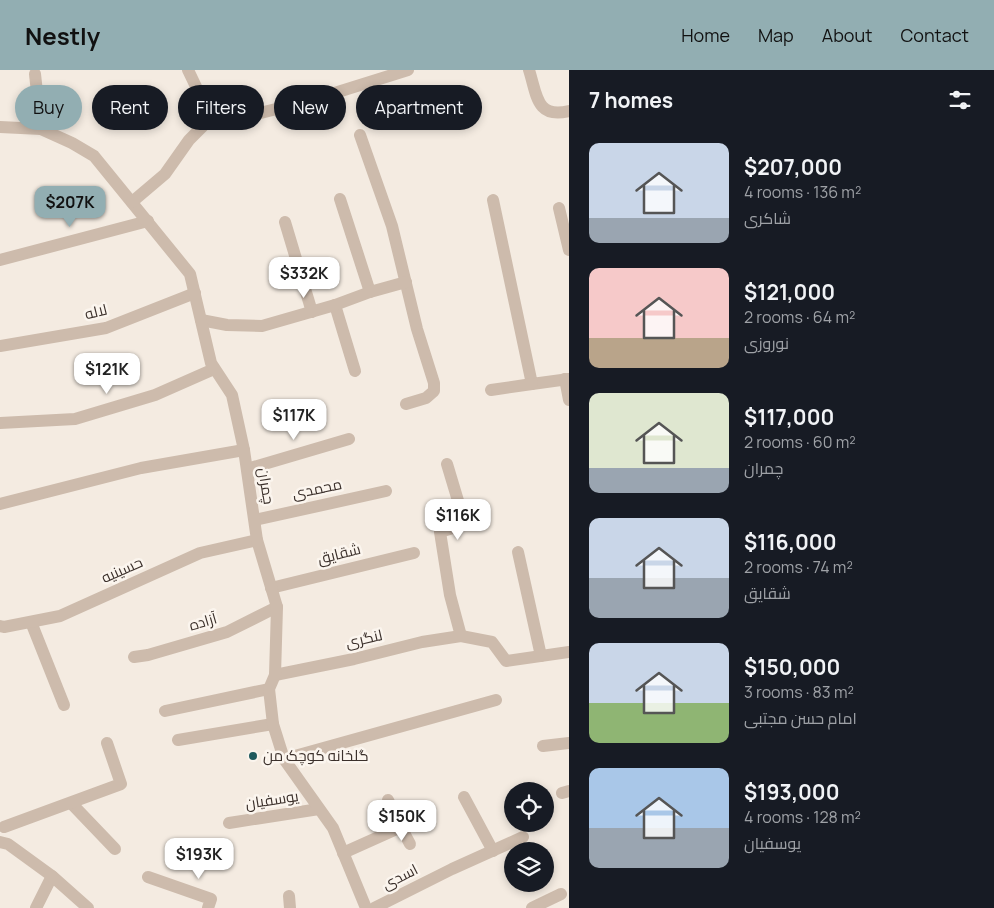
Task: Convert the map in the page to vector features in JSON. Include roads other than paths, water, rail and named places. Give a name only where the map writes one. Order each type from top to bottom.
[{"type":"street","points":[[188,70],[195,85]]},
{"type":"street","points":[[264,112],[408,70]]},
{"type":"street","points":[[529,70],[541,104],[548,112],[569,111]]},
{"type":"street","points":[[35,74],[36,85]]},
{"type":"street","name":"چمران","points":[[0,128],[15,128]]},
{"type":"street","name":"چمران","points":[[43,130],[72,143],[94,156],[190,274],[211,363],[232,395],[244,450],[257,540],[277,606],[275,675],[269,689],[273,724],[284,759],[333,828],[366,908]]},
{"type":"street","points":[[132,202],[165,174],[189,140],[199,130]]},
{"type":"street","points":[[360,135],[392,226],[417,329],[434,383],[434,391],[426,398],[406,404]]},
{"type":"street","points":[[340,199],[370,292]]},
{"type":"street","points":[[493,200],[532,384]]},
{"type":"street","points":[[559,208],[569,250]]},
{"type":"street","points":[[0,260],[148,221]]},
{"type":"street","points":[[284,222],[312,312]]},
{"type":"street","points":[[201,320],[227,325],[262,326],[406,282]]},
{"type":"street","name":"لاله","points":[[0,346],[106,328],[195,293]]},
{"type":"street","points":[[335,305],[355,371]]},
{"type":"street","points":[[0,422],[76,419],[155,395],[214,370]]},
{"type":"street","points":[[491,390],[567,379],[569,400]]},
{"type":"street","points":[[247,469],[349,440]]},
{"type":"street","points":[[0,504],[140,468],[244,450]]},
{"type":"street","points":[[447,464],[465,524],[440,532],[450,595],[461,636]]},
{"type":"street","name":"محمدی","points":[[255,520],[386,491]]},
{"type":"street","name":"حسینیه","points":[[0,626],[4,627],[60,616],[200,553],[257,540]]},
{"type":"street","points":[[518,552],[541,656],[569,652]]},
{"type":"street","name":"شقایق","points":[[271,588],[414,553]]},
{"type":"street","name":"آزاده","points":[[134,657],[148,655],[227,632],[277,606]]},
{"type":"street","points":[[31,622],[64,705]]},
{"type":"street","name":"لنگری","points":[[275,675],[422,642],[461,636],[492,642],[506,661],[541,656]]},
{"type":"street","points":[[165,710],[269,689]]},
{"type":"street","points":[[284,759],[496,700]]},
{"type":"street","points":[[178,740],[273,724]]},
{"type":"street","points":[[14,849],[2,823],[71,803],[121,784],[107,743]]},
{"type":"street","points":[[543,746],[569,743]]},
{"type":"street","points":[[464,797],[493,850]]},
{"type":"street","points":[[388,800],[410,844]]},
{"type":"street","points":[[71,803],[116,849]]},
{"type":"street","name":"یوسفیان","points":[[229,823],[319,809]]},
{"type":"street","points":[[343,852],[401,827]]},
{"type":"street","name":"اسدی","points":[[374,908],[523,837]]},
{"type":"street","points":[[0,842],[8,844],[52,876],[88,908]]},
{"type":"street","points":[[36,908],[52,876]]},
{"type":"street","points":[[148,877],[211,899],[208,908]]},
{"type":"street","points":[[532,908],[561,894]]},
{"type":"place","name":"گلخانه کوچک من","points":[[253,756]]}]
